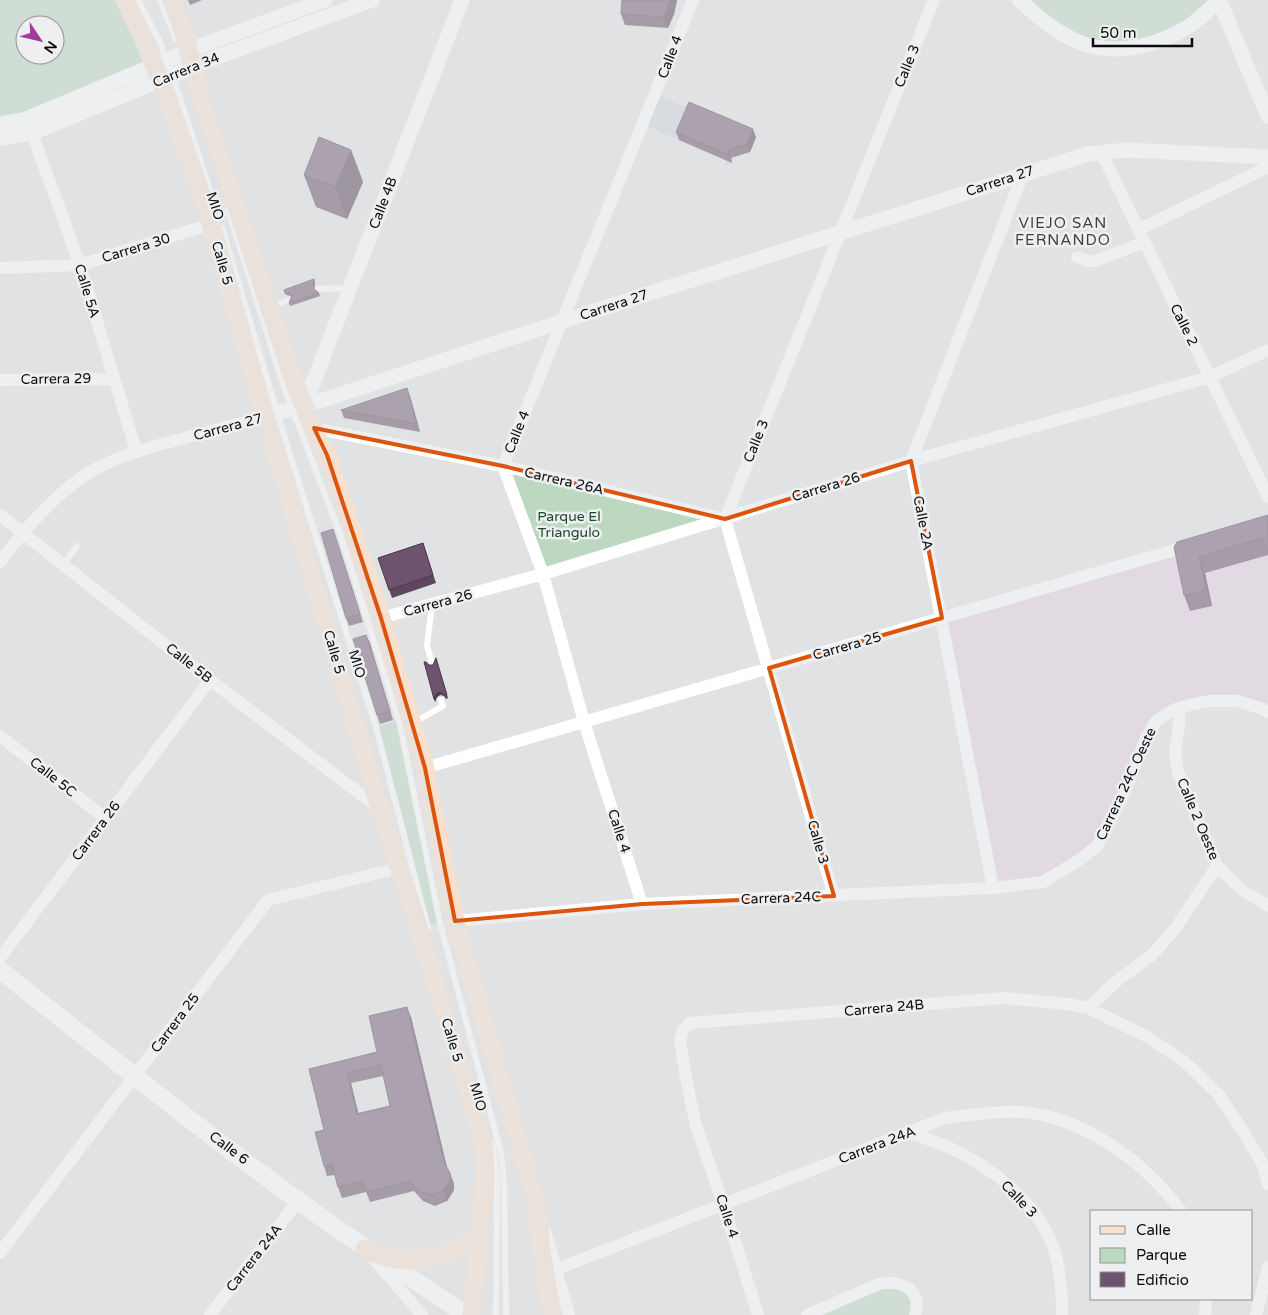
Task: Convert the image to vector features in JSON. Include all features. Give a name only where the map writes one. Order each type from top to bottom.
[{"type":"main road","name":"Calle 5","points":[[125,0],[143,37],[175,65],[199,92],[296,387],[285,411]]},
{"type":"main road","name":"Calle 5","points":[[172,0],[184,33],[175,65],[211,224],[285,411],[380,809],[482,1141],[485,1167],[472,1315]]},
{"type":"main road","name":"Calle 5","points":[[285,411],[314,428],[327,455],[381,618],[426,768],[455,921],[537,1205],[541,1252],[552,1315]]},
{"type":"main road","name":"Calle 6","points":[[0,970],[298,1201],[364,1249],[421,1284],[466,1315]]},
{"type":"main road","points":[[364,1249],[395,1259],[420,1260],[450,1252],[480,1235]]},
{"type":"street","name":"Carrera 34","points":[[0,138],[32,132],[175,65],[325,0]]},
{"type":"street","name":"Carrera 34","points":[[0,124],[26,119],[352,4],[372,0]]},
{"type":"street","name":"Calle 4B","points":[[285,411],[350,288],[462,0]]},
{"type":"street","name":"Calle 4","points":[[642,904],[584,722],[544,574],[503,466],[693,0]]},
{"type":"street","name":"Calle 3","points":[[834,896],[725,519],[934,0]]},
{"type":"street","points":[[1019,0],[1044,22],[1078,42],[1096,47],[1125,49],[1161,41],[1190,25],[1218,0],[1268,116]]},
{"type":"street","name":"Calle 5A","points":[[32,132],[80,265],[136,451]]},
{"type":"street","name":"Carrera 27","points":[[0,562],[22,533],[53,502],[82,477],[136,451],[285,411],[1079,156],[1127,150],[1268,157]]},
{"type":"street","name":"Calle 2","points":[[1101,152],[1268,497]]},
{"type":"street","points":[[1138,230],[1268,167]]},
{"type":"street","points":[[910,461],[1023,174]]},
{"type":"street","name":"Carrera 30","points":[[0,268],[80,265],[211,224]]},
{"type":"street","points":[[1078,257],[1088,261],[1095,261],[1144,242]]},
{"type":"street","name":"Carrera 26","points":[[381,618],[544,574],[910,461],[1210,377],[1268,350]]},
{"type":"street","name":"Carrera 29","points":[[0,380],[113,378]]},
{"type":"street","name":"Carrera 26A","points":[[314,428],[503,466],[725,519]]},
{"type":"street","name":"Calle 2A","points":[[910,461],[993,888]]},
{"type":"street","name":"Calle 5B","points":[[0,515],[210,680],[380,809]]},
{"type":"street","name":"Carrera 25","points":[[426,768],[1202,542]]},
{"type":"street","name":"Carrera 26","points":[[0,958],[210,680]]},
{"type":"street","name":"Carrera 24C Oeste","points":[[1097,846],[1124,794],[1146,738],[1156,721],[1173,710],[1189,704],[1210,701],[1238,701],[1268,712]]},
{"type":"street","name":"Calle 2 Oeste","points":[[1179,708],[1179,727],[1175,752],[1178,772],[1217,866],[1242,890],[1268,906]]},
{"type":"street","name":"Calle 5C","points":[[0,736],[105,818]]},
{"type":"street","name":"Carrera 24C","points":[[455,921],[642,904],[993,888],[1043,882],[1078,861],[1097,846]]},
{"type":"street","points":[[1088,1008],[1118,980],[1152,955],[1175,929],[1217,866]]},
{"type":"street","name":"Carrera 25","points":[[0,1253],[268,900],[399,868]]},
{"type":"street","name":"Carrera 24B","points":[[682,1030],[690,1023],[1004,998],[1068,1004],[1088,1008],[1146,1036],[1185,1062],[1219,1095],[1263,1165],[1268,1184]]},
{"type":"street","name":"Calle 4","points":[[682,1030],[680,1041],[696,1126],[758,1315]]},
{"type":"street","name":"Carrera 24A","points":[[557,1269],[945,1118],[986,1113],[1031,1113],[1068,1123],[1098,1138],[1135,1161],[1164,1189],[1180,1210]]},
{"type":"street","name":"Calle 3","points":[[910,1133],[946,1146],[978,1164],[1010,1186],[1035,1212],[1053,1246],[1062,1288],[1062,1315]]},
{"type":"street","name":"Carrera 24A","points":[[210,1315],[298,1201]]},
{"type":"street","name":"Calle 5","points":[[537,1205],[569,1315]]},
{"type":"street","points":[[364,1249],[422,1315]]},
{"type":"street","points":[[1256,1315],[1268,1268]]},
{"type":"street","points":[[807,1315],[890,1281],[901,1283],[910,1290],[915,1298],[917,1309],[915,1315]]},
{"type":"street","points":[[1205,1315],[1206,1300]]},
{"type":"lane","name":"MIO","points":[[138,0],[160,42],[175,65],[201,123]]},
{"type":"lane","name":"MIO","points":[[160,0],[176,36],[175,65],[222,230],[285,411],[341,536],[399,720],[440,922],[501,1152],[504,1183],[506,1315]]},
{"type":"lane","name":"MIO","points":[[224,198],[376,727],[429,933]]},
{"type":"lane","points":[[318,289],[350,288]]},
{"type":"lane","points":[[270,307],[288,300]]},
{"type":"lane","points":[[63,565],[76,546]]},
{"type":"lane","points":[[432,604],[427,646],[432,663]]},
{"type":"lane","points":[[412,724],[443,706],[441,700]]},
{"type":"lane","name":"MIO","points":[[484,1116],[494,1153],[496,1183],[496,1315]]},
{"type":"highlighted area","points":[[314,428],[503,466],[725,519],[911,461],[942,618],[769,668],[834,896],[642,904],[455,921],[425,768],[381,618],[327,455]]},
{"type":"shaded area","points":[[656,94],[756,137],[750,152],[731,158],[732,163],[727,165],[725,160],[642,124]]},
{"type":"shaded area","points":[[1268,522],[1268,707],[1210,701],[1156,721],[1097,846],[1043,882],[993,888],[942,618]]},
{"type":"green space","points":[[0,0],[125,0],[154,65],[0,124]]},
{"type":"green space","points":[[1019,0],[1218,0],[1161,41],[1096,47]]},
{"type":"green space","name":"Parque El Triangulo","points":[[503,466],[725,519],[543,574]]},
{"type":"green space","points":[[399,720],[440,923],[427,924],[376,727]]},
{"type":"green space","points":[[879,1284],[910,1289],[915,1315],[807,1315]]},
{"type":"building","points":[[622,0],[670,0],[664,17],[621,14]]},
{"type":"building","points":[[689,102],[753,129],[747,144],[728,150],[729,155],[676,132]]},
{"type":"building","points":[[319,137],[351,150],[335,187],[304,175]]},
{"type":"building","points":[[314,279],[313,288],[319,293],[289,303],[292,296],[290,293],[285,293],[284,290]]},
{"type":"building","points":[[407,388],[417,424],[341,410]]},
{"type":"building","points":[[1268,515],[1268,553],[1262,538],[1199,557],[1206,590],[1184,595],[1174,547],[1177,542]]},
{"type":"building","points":[[333,529],[360,614],[346,618],[321,533]]},
{"type":"building","points":[[423,543],[433,575],[389,590],[378,558]]},
{"type":"building","points":[[366,635],[390,711],[377,715],[353,639]]},
{"type":"building","points":[[436,658],[447,695],[445,696],[439,692],[434,699],[424,662],[433,665]]},
{"type":"building","points":[[407,1007],[444,1162],[450,1173],[450,1180],[443,1191],[431,1195],[419,1191],[410,1181],[366,1192],[363,1181],[338,1187],[332,1164],[324,1166],[315,1132],[324,1130],[309,1069],[377,1052],[369,1016]],"holes":[[[381,1065],[390,1106],[357,1114],[347,1073]]]},
{"type":"district","name":"VIEJO SAN FERNANDO","points":[[1063,232]]}]
